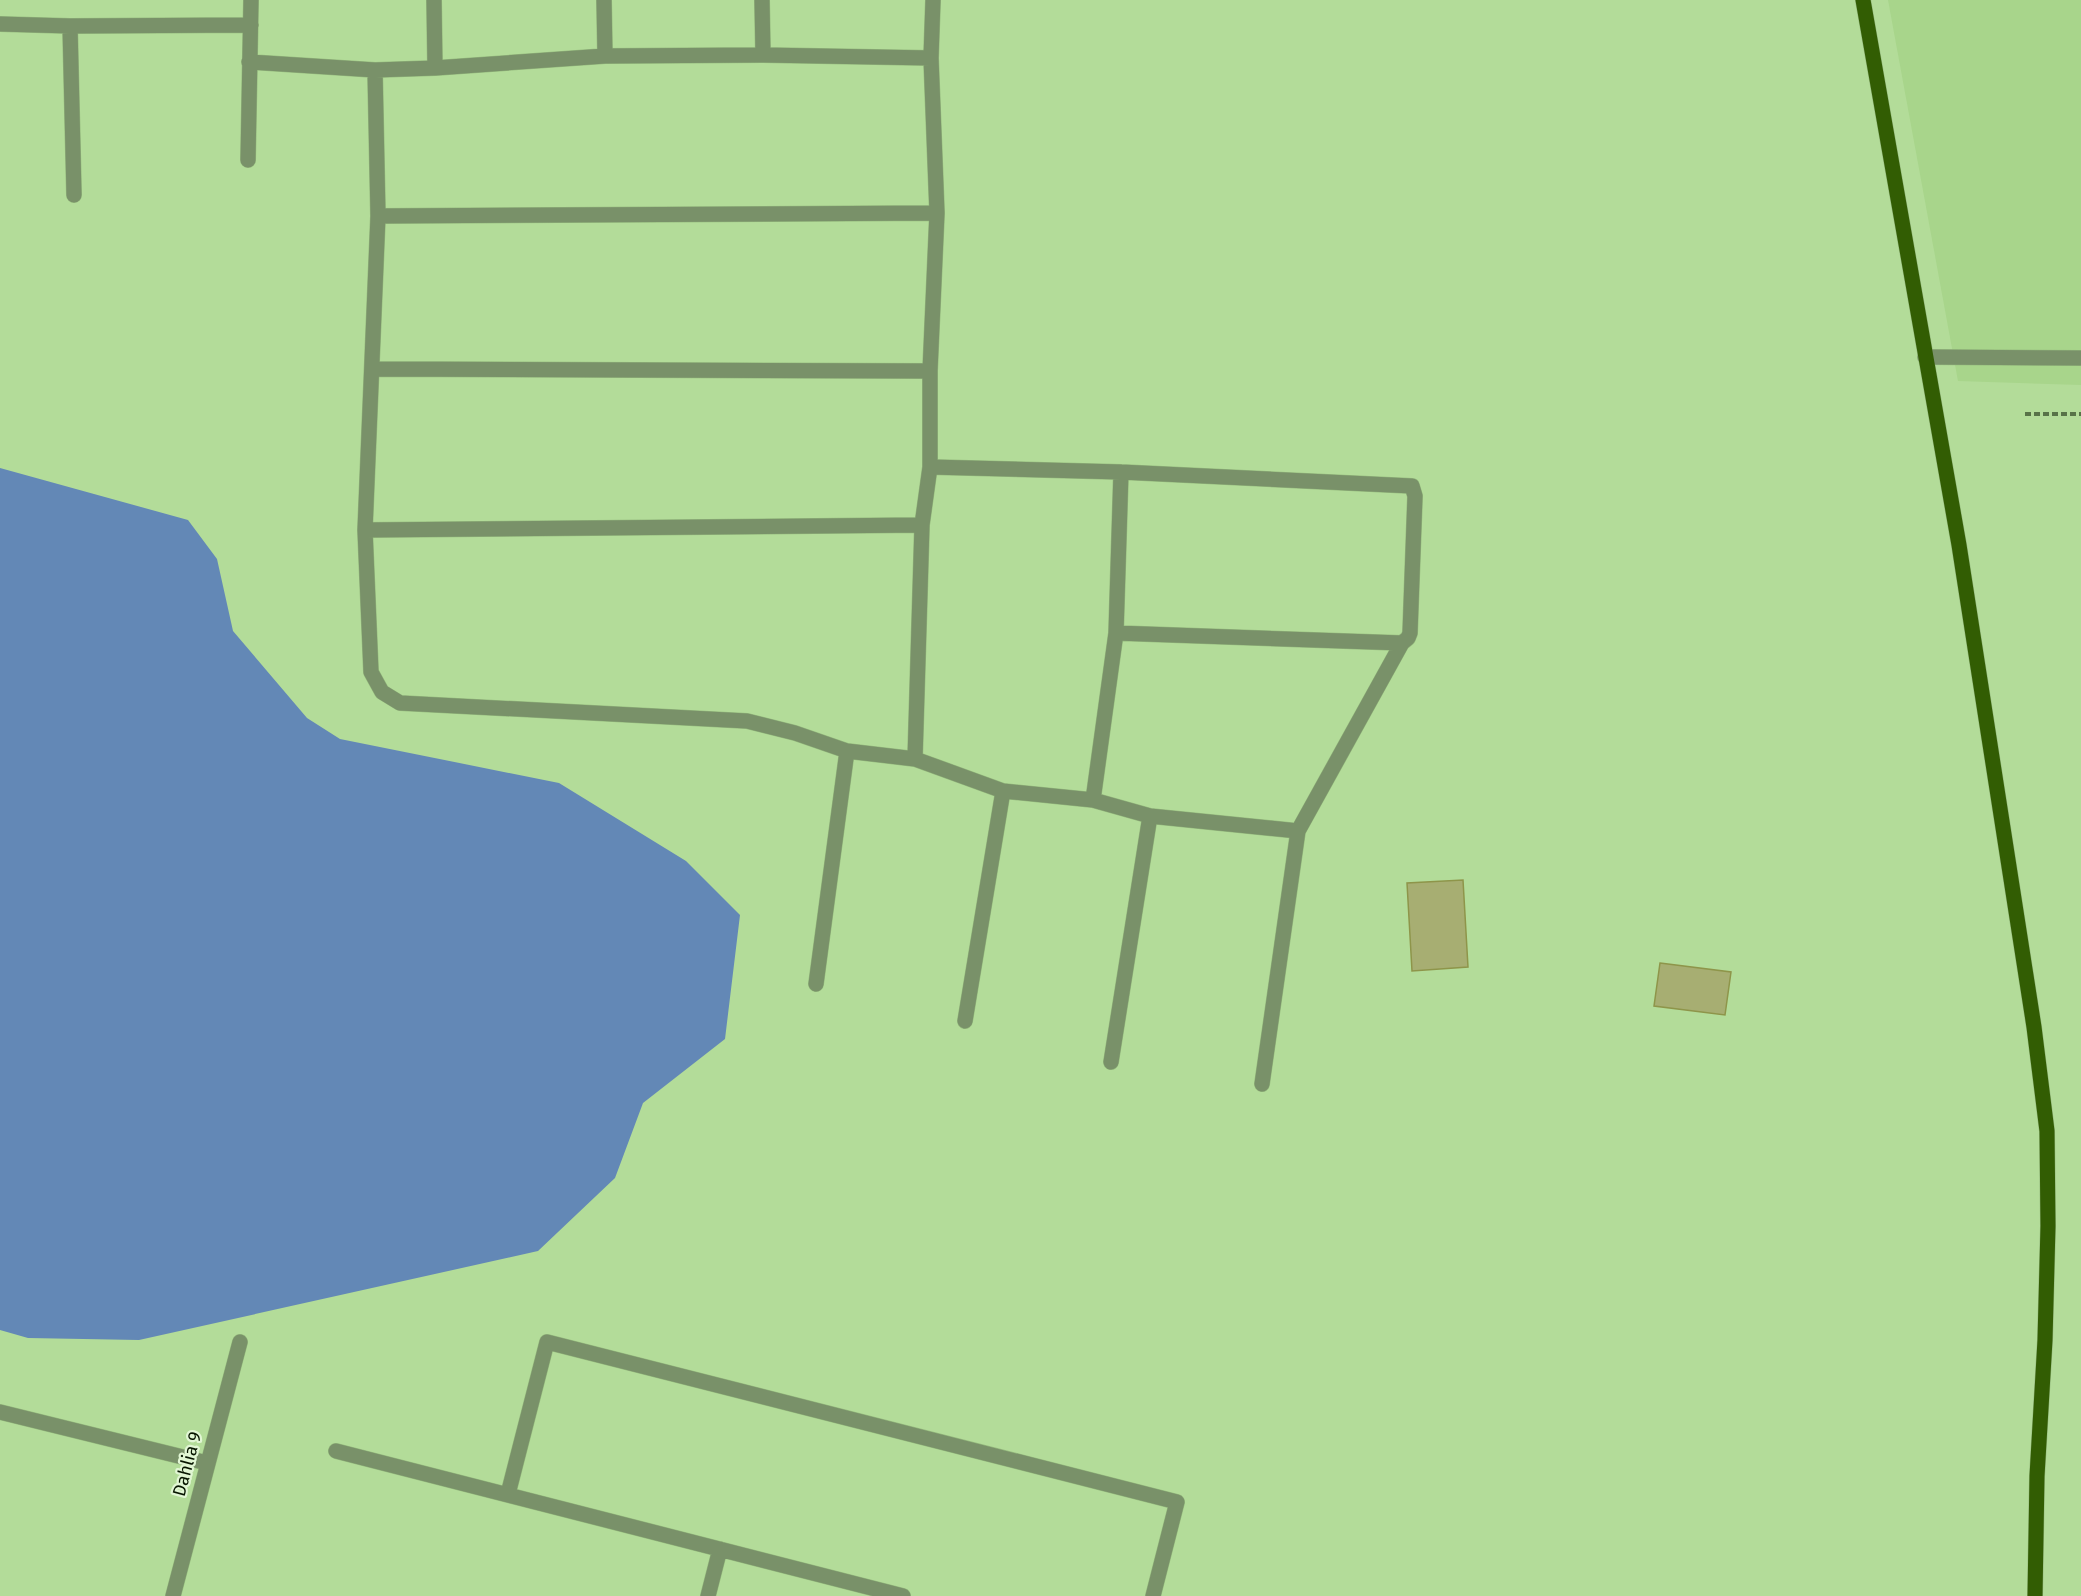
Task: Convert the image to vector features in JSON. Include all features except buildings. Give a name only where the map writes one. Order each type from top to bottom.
[{"type":"main road","points":[[1863,0],[1961,556],[2034,1027],[2047,1131],[2048,1227],[2045,1340],[2037,1476],[2035,1596]]},
{"type":"street","points":[[248,160],[251,0]]},
{"type":"street","points":[[434,0],[435,68]]},
{"type":"street","points":[[604,0],[605,56]]},
{"type":"street","points":[[762,0],[762,55]]},
{"type":"street","points":[[915,759],[922,525],[930,466],[930,371],[937,213],[931,58],[933,0]]},
{"type":"street","points":[[0,24],[251,25]]},
{"type":"street","points":[[70,26],[74,195]]},
{"type":"street","points":[[249,62],[375,70],[605,56],[762,55],[931,58]]},
{"type":"street","points":[[375,70],[378,216],[365,530],[371,672],[382,692],[400,703],[747,721],[795,733],[847,751],[915,759],[1003,791],[1093,800],[1150,816],[1299,831]]},
{"type":"street","points":[[378,216],[937,213]]},
{"type":"street","points":[[1925,357],[2081,358]]},
{"type":"street","points":[[373,369],[930,371]]},
{"type":"street","points":[[930,466],[1121,472],[1412,486],[1415,496],[1410,633],[1408,639],[1402,643],[1299,831],[1262,1084]]},
{"type":"street","points":[[1093,800],[1116,633],[1121,472]]},
{"type":"street","points":[[365,530],[922,525]]},
{"type":"street","points":[[1116,633],[1402,643]]},
{"type":"street","points":[[816,984],[847,751]]},
{"type":"street","points":[[965,1022],[1003,791]]},
{"type":"street","points":[[1111,1062],[1150,816]]},
{"type":"street","name":"Dahlia 9","points":[[172,1596],[240,1342]]},
{"type":"street","points":[[508,1494],[548,1342],[1177,1502],[1153,1596]]},
{"type":"street","points":[[0,1412],[207,1463]]},
{"type":"street","points":[[336,1451],[903,1596]]},
{"type":"street","points":[[708,1596],[720,1549]]},
{"type":"path","points":[[2025,414],[2081,414]]},
{"type":"shaded area","points":[[1888,0],[2081,0],[2081,385],[1958,381]]},
{"type":"water","points":[[0,468],[188,520],[217,559],[233,631],[307,718],[340,739],[559,783],[686,861],[740,915],[725,1039],[643,1103],[615,1178],[538,1251],[139,1340],[28,1338],[0,1330]]}]
